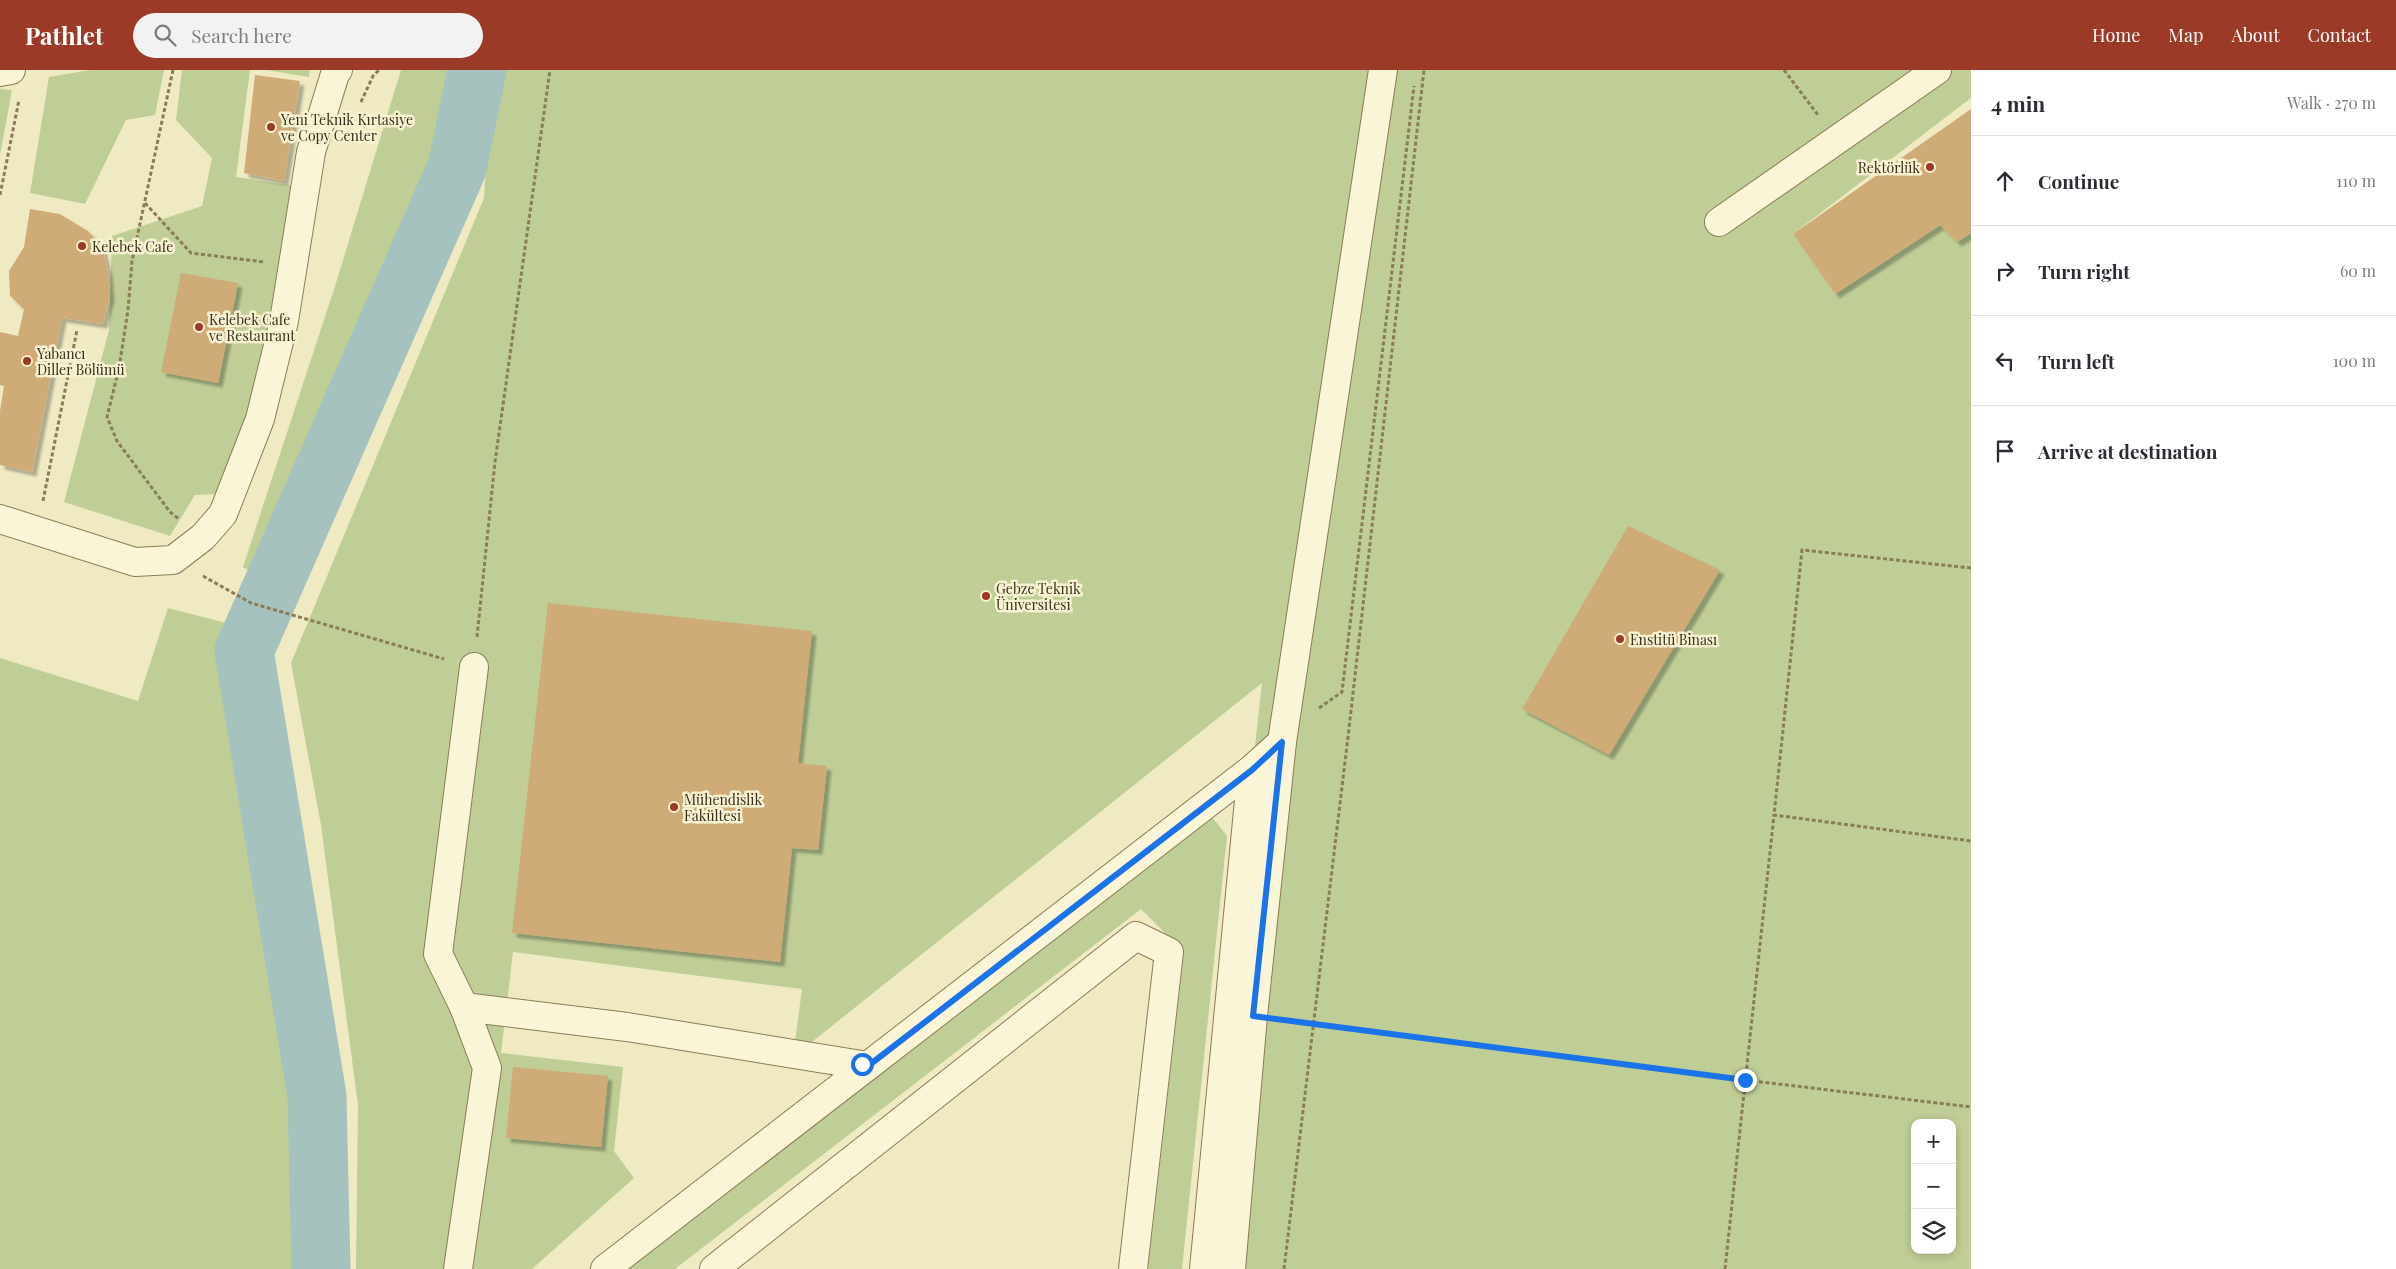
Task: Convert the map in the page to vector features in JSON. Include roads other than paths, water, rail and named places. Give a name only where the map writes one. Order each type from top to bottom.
[{"type":"lane","points":[[0,72],[11,70]]},
{"type":"lane","points":[[0,519],[135,562],[173,560],[203,537],[224,514],[260,420],[284,321],[311,152],[335,74],[338,70]]},
{"type":"lane","points":[[1231,1269],[1253,1016],[1283,738],[1383,70]]},
{"type":"lane","points":[[1719,222],[1937,70]]},
{"type":"lane","points":[[458,1269],[487,1068],[464,1007],[438,954],[474,667]]},
{"type":"lane","points":[[606,1269],[1252,770],[1283,738]]},
{"type":"lane","points":[[1204,1269],[1252,770]]},
{"type":"lane","points":[[714,1269],[1136,936],[1169,952],[1132,1269]]},
{"type":"lane","points":[[464,1007],[627,1027],[868,1066]]},
{"type":"waterway","points":[[321,1269],[317,1096],[244,651],[457,168],[477,70]]},
{"type":"place","name":"Yeni Teknik Kırtasiye ve Copy Center","points":[[271,127]]},
{"type":"place","name":"Rektörlük","points":[[1930,167]]},
{"type":"place","name":"Kelebek Cafe","points":[[82,246]]},
{"type":"place","name":"Kelebek Cafe ve Restaurant","points":[[199,327]]},
{"type":"place","name":"Yabancı Diller Bölümü","points":[[27,361]]},
{"type":"place","name":"Gebze Teknik Üniversitesi","points":[[986,596]]},
{"type":"place","name":"Enstitü Binası","points":[[1620,639]]},
{"type":"place","name":"Mühendislik Fakültesi","points":[[674,807]]}]
